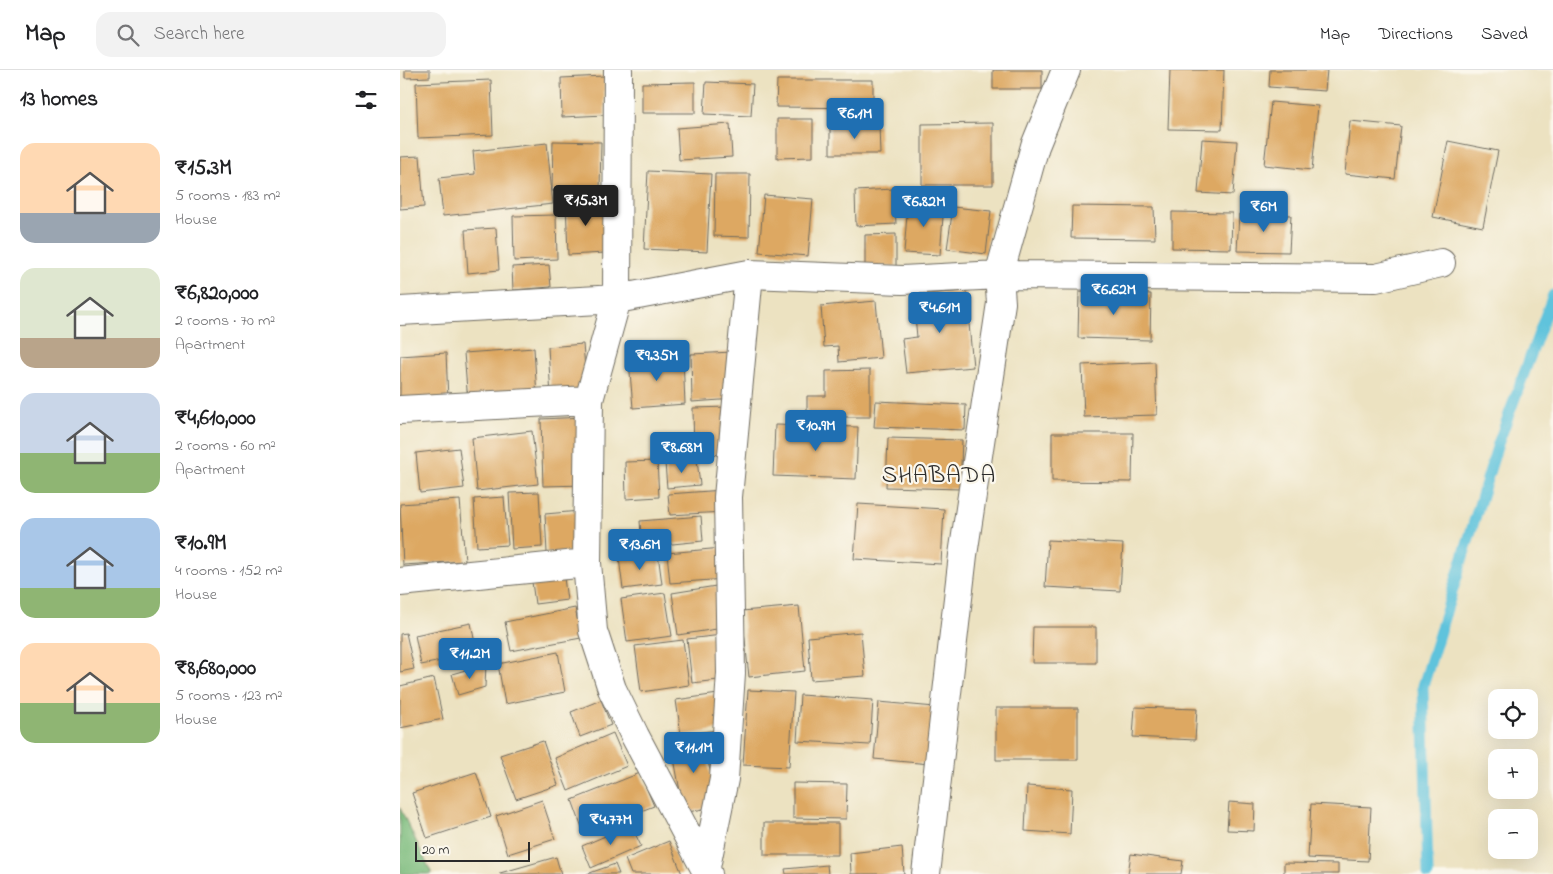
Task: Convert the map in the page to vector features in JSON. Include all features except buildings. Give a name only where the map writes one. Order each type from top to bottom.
[{"type":"street","points":[[618,70],[617,299],[589,400],[588,563],[593,631],[612,689],[707,871]]},
{"type":"street","points":[[926,874],[963,555],[1000,303],[999,275],[1035,146],[1066,70]]},
{"type":"street","points":[[400,310],[617,299],[749,274],[902,280],[999,275],[1376,278],[1441,263]]},
{"type":"street","points":[[707,871],[725,769],[731,673],[728,497],[749,274]]},
{"type":"street","points":[[400,410],[589,400]]},
{"type":"street","points":[[400,582],[588,563]]},
{"type":"green space","points":[[400,808],[432,874],[400,874]]},
{"type":"waterway","points":[[1428,874],[1423,686],[1498,444],[1553,295]]},
{"type":"district","name":"SHABADA","points":[[939,476]]}]
